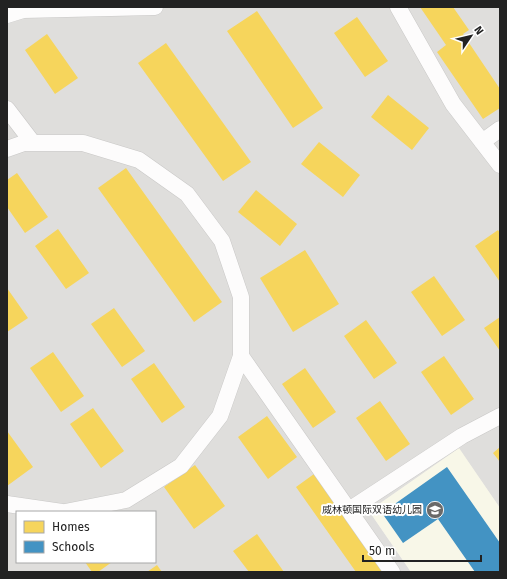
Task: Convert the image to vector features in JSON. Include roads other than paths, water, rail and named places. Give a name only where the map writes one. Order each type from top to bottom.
[{"type":"lane","points":[[7,15],[23,10],[155,7]]},
{"type":"lane","points":[[398,7],[453,104],[500,165]]},
{"type":"lane","points":[[7,109],[33,143]]},
{"type":"lane","points":[[482,142],[500,129]]},
{"type":"lane","points":[[7,149],[24,143],[83,143],[139,160],[187,194],[222,241],[241,297],[241,356],[220,416],[180,466],[126,500],[70,511]]},
{"type":"lane","points":[[241,356],[392,572]]},
{"type":"lane","points":[[349,510],[462,436],[500,416]]},
{"type":"lane","points":[[7,504],[55,511]]},
{"type":"place","name":"威林顿国际双语幼儿园","points":[[435,510]]}]
